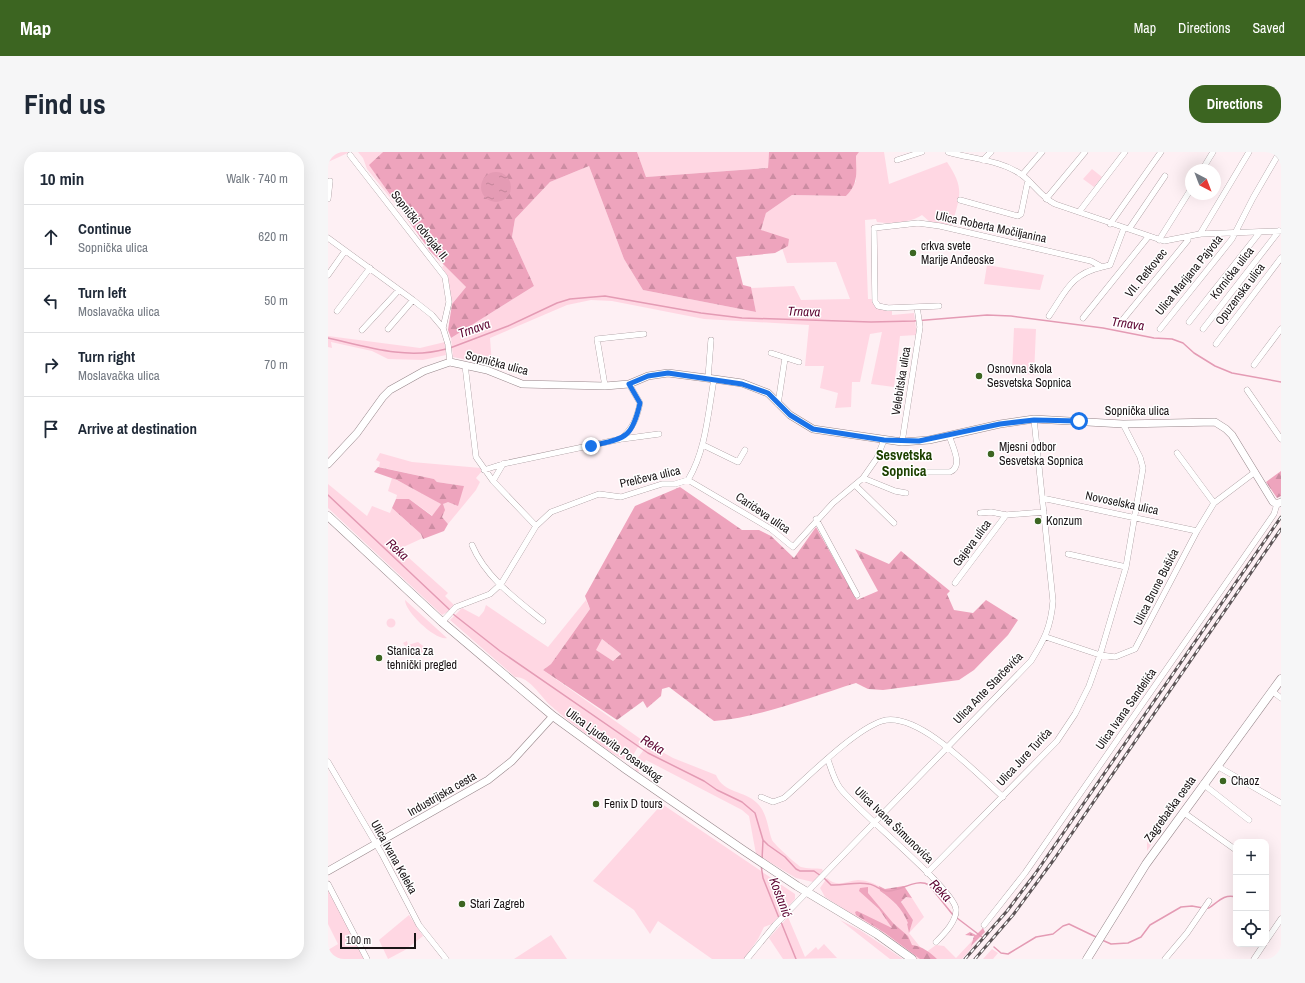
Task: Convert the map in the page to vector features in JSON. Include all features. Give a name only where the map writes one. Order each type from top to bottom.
[{"type":"main road","name":"Ulica Ljudevita Posavskog","points":[[328,516],[553,716],[627,770],[769,867],[807,892],[877,934],[912,959]]},
{"type":"main road","name":"Zagrebačka cesta","points":[[1087,959],[1126,894],[1203,784],[1281,679]]},
{"type":"street","points":[[897,160],[922,152]]},
{"type":"street","name":"VII. Retkovec","points":[[948,152],[984,160],[1022,175],[1046,198],[1055,204],[1159,240],[1169,242],[1200,234],[1234,234],[1280,231]]},
{"type":"street","points":[[984,160],[991,152]]},
{"type":"street","points":[[1022,175],[1042,152]]},
{"type":"street","points":[[1046,198],[1085,152]]},
{"type":"street","points":[[1079,212],[1125,152]]},
{"type":"street","points":[[1110,224],[1161,152]]},
{"type":"street","points":[[1206,164],[1214,152]]},
{"type":"street","points":[[1200,234],[1249,152]]},
{"type":"street","name":"Sopnički odvojak II.","points":[[350,155],[445,277],[449,302],[443,328]]},
{"type":"street","points":[[1234,234],[1278,155]]},
{"type":"street","points":[[1049,316],[1075,278],[1083,272],[1110,265],[1114,260],[1127,229],[1165,176]]},
{"type":"street","points":[[960,200],[1018,216],[1021,214],[1028,180]]},
{"type":"street","points":[[328,199],[330,182]]},
{"type":"street","points":[[1159,240],[1185,199]]},
{"type":"street","name":"Ulica Roberta Močiljanina","points":[[917,307],[882,308],[875,301],[874,228],[918,223],[940,226],[1084,259],[1102,267]]},
{"type":"street","name":"Kornićka ulica","points":[[1202,329],[1280,231]]},
{"type":"street","points":[[1189,322],[1260,232]]},
{"type":"street","name":"Ulica Marijana Pajvota","points":[[1160,329],[1232,239],[1234,234]]},
{"type":"street","name":"VII. Retkovec","points":[[1083,318],[1148,237]]},
{"type":"street","name":"VII. Retkovec","points":[[1120,323],[1188,240],[1188,237]]},
{"type":"street","points":[[328,238],[414,300],[432,315],[443,328],[448,344],[450,362]]},
{"type":"street","points":[[328,275],[345,251]]},
{"type":"street","name":"Opuzenska ulica","points":[[1216,344],[1281,258]]},
{"type":"street","points":[[337,311],[370,268]]},
{"type":"street","points":[[362,330],[399,290]]},
{"type":"street","points":[[388,329],[414,300]]},
{"type":"street","points":[[917,307],[939,306]]},
{"type":"street","name":"Velebitska ulica","points":[[902,442],[920,323],[917,307]]},
{"type":"street","points":[[1254,366],[1281,329]]},
{"type":"street","points":[[605,386],[597,339],[644,334]]},
{"type":"street","points":[[711,378],[712,340]]},
{"type":"street","points":[[771,353],[799,362]]},
{"type":"street","points":[[778,404],[785,358]]},
{"type":"street","name":"Sopnička ulica","points":[[328,464],[357,433],[382,397],[390,390],[424,371],[450,362],[486,370],[522,384],[605,386],[629,384],[658,374],[668,373],[711,378],[742,384],[768,393],[790,415],[813,429],[902,442],[919,441],[1000,424],[1034,420],[1123,424],[1215,422],[1232,435],[1270,498],[1279,503]]},
{"type":"street","points":[[465,365],[476,457],[493,481],[536,526]]},
{"type":"street","name":"Prelčeva ulica","points":[[445,620],[456,607],[490,594],[501,584],[536,526],[551,512],[599,494],[621,497],[662,484],[675,484],[688,480],[694,470],[703,445],[711,378]]},
{"type":"street","points":[[621,439],[636,420],[640,403],[629,384]]},
{"type":"street","points":[[1247,390],[1281,439]]},
{"type":"street","name":"Ulica Ante Starčevića","points":[[747,959],[785,914],[1031,661],[1046,637],[1052,618],[1053,601],[1034,420]]},
{"type":"street","name":"Ulica Jure Turića","points":[[927,873],[1057,741],[1075,714],[1089,686],[1100,655],[1126,567],[1143,468],[1140,457],[1123,424]]},
{"type":"street","points":[[484,470],[503,464],[621,439],[659,434]]},
{"type":"street","points":[[915,472],[950,472],[955,470],[957,466],[956,459],[949,435]]},
{"type":"street","name":"Carićeva ulica","points":[[688,480],[771,530],[793,547],[833,503],[856,486],[864,478],[877,458],[884,440]]},
{"type":"street","points":[[703,445],[738,462],[745,450]]},
{"type":"street","points":[[1177,454],[1214,502]]},
{"type":"street","points":[[493,481],[503,464]]},
{"type":"street","name":"Ulica Brune Bušića","points":[[1046,637],[1100,655],[1115,657],[1135,649],[1197,531],[1214,502],[1255,472]]},
{"type":"street","points":[[864,478],[896,491],[906,493]]},
{"type":"street","points":[[856,486],[894,523]]},
{"type":"street","name":"Novoselska ulica","points":[[1042,498],[1197,531]]},
{"type":"street","name":"Ulica Ivana Sandelića","points":[[984,925],[1026,873],[1274,514],[1279,503]]},
{"type":"street","name":"Gajeva ulica","points":[[980,513],[991,512],[1006,515],[1044,512]]},
{"type":"street","name":"Gajeva ulica","points":[[955,583],[1006,515]]},
{"type":"street","points":[[816,520],[857,595]]},
{"type":"street","points":[[472,545],[478,560],[501,584],[543,622]]},
{"type":"street","points":[[1068,554],[1126,567]]},
{"type":"street","points":[[1272,691],[1281,698]]},
{"type":"street","name":"Industrijska cesta","points":[[328,871],[496,774],[512,761],[553,716]]},
{"type":"street","points":[[760,798],[772,802],[784,798],[860,732],[883,721],[902,722],[916,727],[947,746],[1003,797]]},
{"type":"street","name":"Ulica Ivana Šimunovića","points":[[828,760],[839,787],[927,873],[954,902],[956,910],[954,916],[936,942]]},
{"type":"street","name":"Ulica Ivana Keleka","points":[[328,762],[376,844],[419,925],[446,959]]},
{"type":"street","points":[[1217,766],[1281,803]]},
{"type":"street","points":[[1203,784],[1249,820]]},
{"type":"street","points":[[1183,812],[1233,848]]},
{"type":"street","points":[[328,884],[367,959]]},
{"type":"street","points":[[1165,959],[1187,933],[1207,903]]},
{"type":"street","points":[[1269,937],[1281,919]]},
{"type":"street","points":[[1254,959],[1262,947]]},
{"type":"shaded area","points":[[328,152],[350,152],[328,162]]},
{"type":"shaded area","points":[[358,152],[383,152],[370,165],[397,206],[367,169],[363,158]]},
{"type":"shaded area","points":[[637,152],[769,152],[768,168],[646,177]]},
{"type":"shaded area","points":[[859,152],[884,152],[889,184],[947,162],[953,171],[959,186],[959,199],[952,225],[930,222],[922,215],[912,220],[900,222],[888,223],[877,222],[876,219],[865,220],[868,299],[873,299],[876,306],[880,309],[892,310],[892,315],[914,313],[917,335],[900,336],[894,387],[871,384],[882,332],[870,334],[860,382],[852,382],[851,407],[835,408],[838,393],[820,388],[824,366],[805,366],[809,325],[704,319],[612,301],[591,300],[567,305],[490,338],[492,365],[453,357],[451,338],[534,286],[512,237],[515,219],[550,182],[589,166],[624,259],[643,290],[756,312],[751,288],[794,286],[801,300],[850,299],[836,262],[787,263],[782,248],[761,230],[766,213],[792,195],[846,196],[856,181],[856,156]]},
{"type":"shaded area","points":[[1092,169],[1102,177],[1094,187],[1083,179]]},
{"type":"shaded area","points":[[444,265],[466,287],[452,304],[448,277],[442,267]]},
{"type":"shaded area","points":[[987,265],[1044,275],[1040,290],[984,284]]},
{"type":"shaded area","points":[[1014,328],[1036,329],[1034,375],[1012,373]]},
{"type":"shaded area","points":[[328,336],[420,348],[445,342],[446,355],[423,360],[388,359],[372,351],[331,342],[332,348],[328,347]]},
{"type":"shaded area","points":[[380,453],[412,462],[481,468],[482,471],[476,478],[480,482],[476,490],[448,524],[442,517],[443,504],[464,486],[437,482],[434,479],[379,467],[380,462],[376,460]]},
{"type":"shaded area","points":[[392,478],[420,491],[441,504],[433,516],[409,499],[396,499],[397,495],[388,491]]},
{"type":"shaded area","points":[[328,484],[367,516],[372,506],[390,513],[392,508],[421,534],[423,538],[399,549],[448,593],[445,596],[454,605],[447,612],[442,615],[328,508]]},
{"type":"shaded area","points":[[405,600],[447,638],[442,638],[436,635],[422,625],[410,611]]},
{"type":"shaded area","points":[[586,600],[590,609],[551,664],[543,670],[642,740],[632,757],[627,760],[600,745],[550,705],[530,683],[515,677],[450,620],[462,608],[479,617],[484,611],[486,605],[548,647]]},
{"type":"shaded area","points":[[391,618],[396,623],[391,628],[386,623]]},
{"type":"shaded area","points":[[602,639],[621,654],[613,661],[595,650]]},
{"type":"shaded area","points":[[407,641],[408,645],[418,642],[427,649],[421,653],[413,651],[406,647],[403,643]]},
{"type":"shaded area","points":[[648,744],[673,758],[716,775],[724,786],[752,799],[763,811],[772,840],[777,846],[801,867],[822,869],[823,871],[813,882],[796,878],[756,854],[749,816],[742,810],[646,760],[638,772],[636,771],[634,763]]},
{"type":"shaded area","points":[[662,804],[795,894],[795,899],[772,924],[764,927],[758,939],[744,959],[712,959],[658,921],[650,934],[634,910],[593,881]]},
{"type":"shaded area","points":[[1160,832],[1147,851],[1147,843],[1153,834]]},
{"type":"shaded area","points":[[827,878],[834,883],[861,880],[879,886],[880,891],[893,901],[903,913],[909,923],[907,924],[909,932],[913,920],[901,903],[906,897],[912,898],[924,917],[909,933],[925,953],[936,945],[944,946],[956,958],[972,941],[972,946],[975,944],[962,959],[917,959],[880,932],[825,897],[820,888]]},
{"type":"shaded area","points":[[328,887],[366,959],[328,959],[328,950],[338,944],[328,924]]},
{"type":"shaded area","points":[[409,915],[423,936],[405,950],[388,959],[379,940]]},
{"type":"shaded area","points":[[788,917],[805,957],[816,947],[818,950],[824,944],[837,958],[783,959],[769,938]]},
{"type":"shaded area","points":[[840,920],[860,930],[903,959],[890,959]]},
{"type":"shaded area","points":[[551,935],[567,959],[514,959]]},
{"type":"shaded area","points":[[992,949],[998,953],[993,959],[983,959]]},
{"type":"green space","points":[[383,152],[637,152],[646,177],[768,168],[769,152],[859,152],[856,156],[855,182],[846,196],[792,195],[766,213],[761,230],[789,239],[788,246],[775,253],[736,257],[743,285],[751,287],[756,312],[643,290],[624,259],[589,166],[550,182],[515,219],[512,237],[534,286],[451,338],[448,330],[452,304],[466,287],[430,251],[369,165]]},
{"type":"green space","points":[[378,467],[434,479],[437,482],[464,486],[458,506],[448,502],[443,504],[445,510],[442,517],[448,524],[444,531],[423,539],[421,534],[392,508],[396,499],[409,499],[432,516],[441,504],[397,480],[374,472]]},
{"type":"green space","points":[[1281,471],[1281,496],[1277,498],[1266,482]]},
{"type":"green space","points":[[680,487],[742,530],[759,530],[771,536],[794,558],[816,527],[857,600],[878,591],[855,549],[889,564],[901,551],[950,591],[947,594],[954,610],[973,613],[986,600],[1018,620],[1008,635],[974,670],[959,680],[883,690],[868,689],[856,683],[768,711],[732,719],[714,721],[669,687],[662,689],[661,696],[647,708],[643,701],[617,720],[543,670],[551,664],[590,609],[585,596],[635,506]],"holes":[[[602,639],[621,654],[613,661],[596,650]]]},
{"type":"green space","points":[[879,886],[885,889],[904,886],[912,898],[906,897],[901,902],[913,920],[909,933],[908,923],[903,913],[893,901],[880,891]]},
{"type":"green space","points":[[868,887],[868,893],[893,923],[908,936],[912,945],[923,948],[937,959],[920,959],[885,933],[856,915],[855,912],[857,911],[892,928],[879,909],[859,891],[860,888]]},
{"type":"green space","points":[[983,928],[985,932],[971,946],[974,936],[965,935],[970,932],[976,935]]},
{"type":"water","points":[[496,172],[506,177],[511,187],[506,197],[496,202],[486,197],[481,187],[486,177]]},
{"type":"waterway","name":"Trnava","points":[[450,348],[508,326],[557,303],[570,299],[605,296],[701,313],[742,318],[871,322],[914,321],[987,315],[1011,316],[1103,328],[1154,338],[1172,339],[1183,343],[1194,353],[1215,366],[1232,373],[1281,382]]},
{"type":"waterway","name":"Trnava","points":[[328,338],[402,353],[431,352],[446,349]]},
{"type":"waterway","name":"Reka","points":[[328,495],[451,611]]},
{"type":"waterway","name":"Reka","points":[[453,614],[500,651],[648,753],[742,802],[755,813],[763,840],[768,845],[785,857],[796,869],[800,871],[814,871],[821,876]]},
{"type":"waterway","name":"Kostanić","points":[[762,860],[763,840]]},
{"type":"waterway","name":"Kostanić","points":[[761,865],[763,878],[779,918]]},
{"type":"waterway","name":"Reka","points":[[824,878],[831,885],[864,883],[886,891],[924,883],[929,885],[953,915]]},
{"type":"waterway","name":"Reka","points":[[1206,908],[1209,908],[1225,897],[1233,896]]},
{"type":"waterway","name":"Reka","points":[[1102,940],[1111,944],[1128,943],[1141,937],[1150,925],[1181,907],[1192,906],[1203,908]]},
{"type":"waterway","name":"Reka","points":[[957,918],[982,937]]},
{"type":"waterway","name":"Kostanić","points":[[781,922],[796,959]]},
{"type":"waterway","name":"Reka","points":[[994,947],[1001,953],[1008,954],[1036,937],[1053,934],[1063,926],[1069,924],[1096,937]]},
{"type":"railway","points":[[965,959],[1007,911],[1035,874],[1281,517]]},
{"type":"railway","points":[[975,959],[1013,915],[1055,858],[1281,529]]},
{"type":"place","name":"crkva svete Marije Anđeoske","points":[[913,253]]},
{"type":"place","name":"Osnovna škola Sesvetska Sopnica","points":[[979,376]]},
{"type":"place","name":"Mjesni odbor Sesvetska Sopnica","points":[[991,454]]},
{"type":"place","name":"Konzum","points":[[1038,521]]},
{"type":"place","name":"Stanica za tehnički pregled","points":[[379,658]]},
{"type":"place","name":"Chaoz","points":[[1223,781]]},
{"type":"place","name":"Fenix D tours","points":[[596,804]]},
{"type":"place","name":"Stari Zagreb","points":[[462,904]]},
{"type":"district","name":"Sesvetska Sopnica","points":[[904,464]]},
{"type":"route","points":[[591,446],[621,439],[636,420],[640,403],[629,384],[648,376],[668,373],[742,384],[768,393],[790,415],[813,429],[884,440],[909,442],[929,440],[1000,424],[1034,420],[1053,419],[1079,421]]}]
